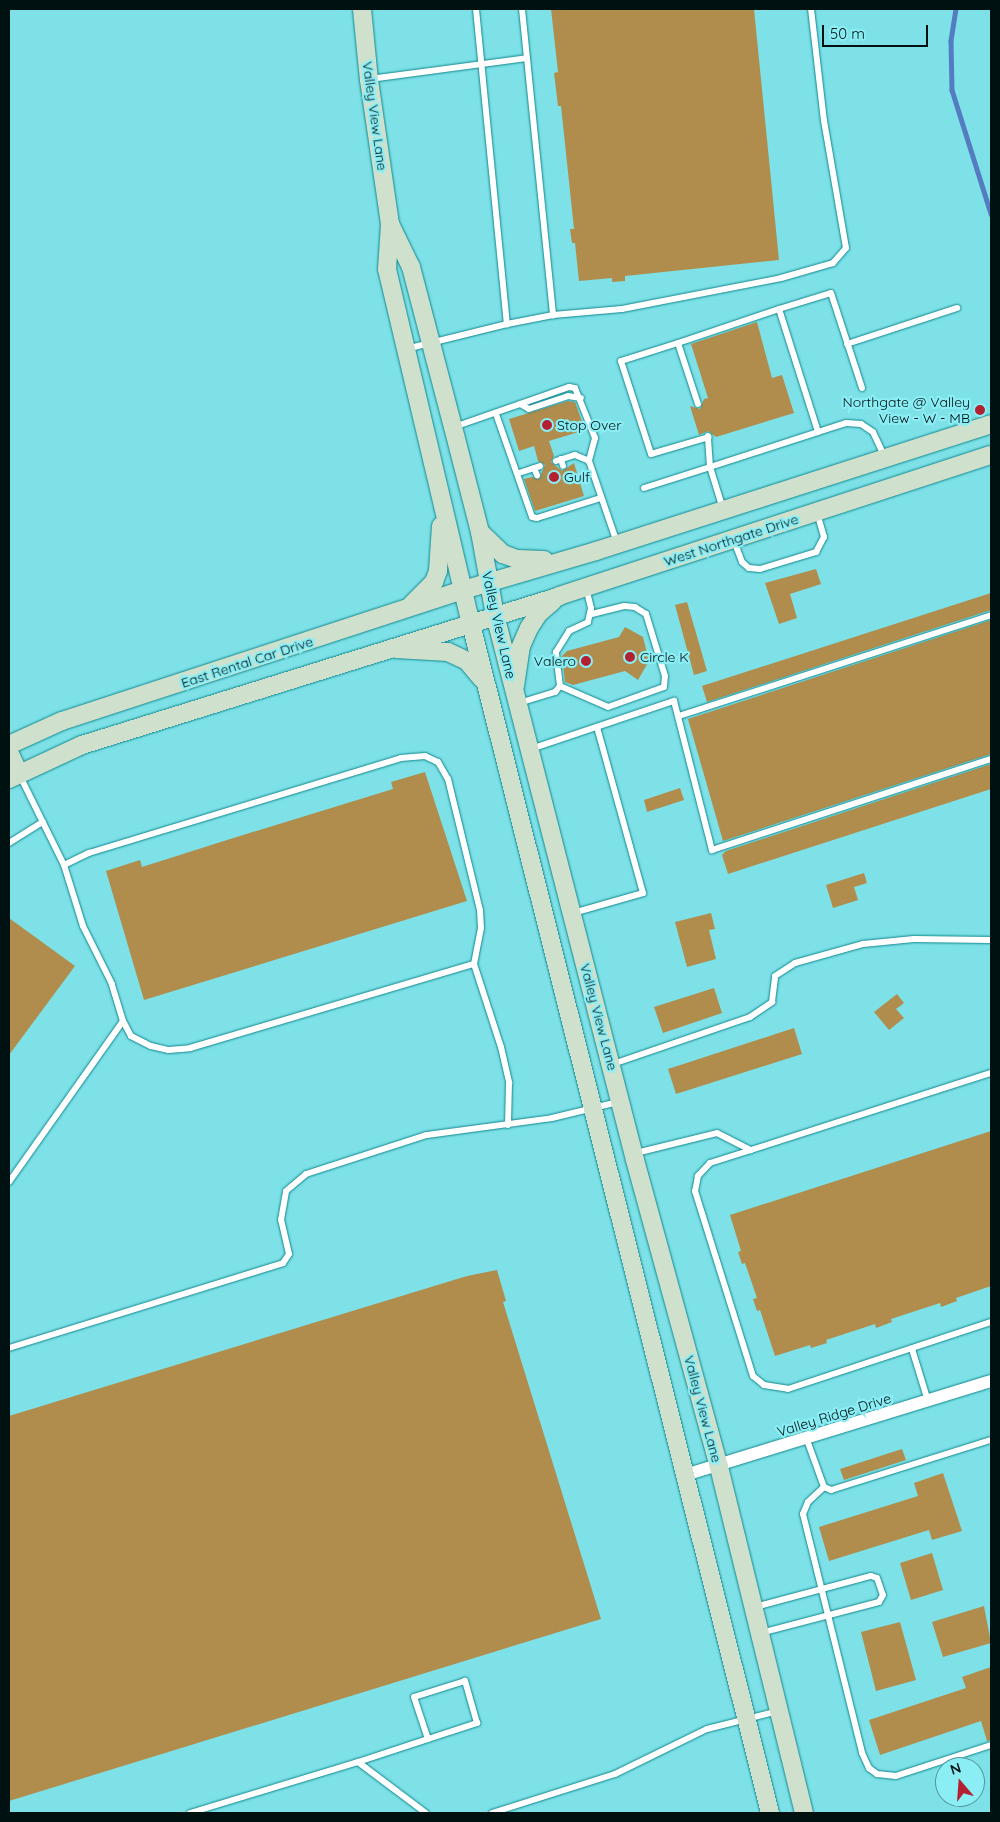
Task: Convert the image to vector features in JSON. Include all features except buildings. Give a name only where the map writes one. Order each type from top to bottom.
[{"type":"main road","name":"Valley View Lane","points":[[362,9],[368,80],[390,224],[387,270],[471,624],[770,1813]]},
{"type":"main road","name":"Valley View Lane","points":[[390,224],[411,267],[429,343],[453,427],[480,532],[487,582],[495,615],[634,1154],[719,1467],[804,1813]]},
{"type":"main road","points":[[487,582],[596,551],[991,424]]},
{"type":"main road","name":"West Northgate Drive","points":[[471,624],[991,455]]},
{"type":"main road","points":[[886,459],[895,487]]},
{"type":"main road","points":[[407,608],[434,582],[438,571],[441,500]]},
{"type":"main road","points":[[480,532],[491,546],[517,559],[534,561],[596,551]]},
{"type":"main road","name":"East Rental Car Drive","points":[[9,745],[62,721],[487,582]]},
{"type":"main road","points":[[516,696],[521,646],[528,628],[538,614],[559,596]]},
{"type":"main road","name":"East Rental Car Drive","points":[[14,776],[82,745],[384,649],[471,624]]},
{"type":"main road","points":[[384,649],[448,652],[467,661],[486,684]]},
{"type":"main road","points":[[9,752],[14,776]]},
{"type":"street","name":"Valley Ridge Drive","points":[[685,1475],[719,1467],[807,1440],[991,1381]]},
{"type":"lane","points":[[476,9],[507,324]]},
{"type":"lane","points":[[522,9],[552,315]]},
{"type":"lane","points":[[405,349],[552,315],[622,309],[782,278],[833,263],[846,248],[824,121],[811,9]]},
{"type":"lane","points":[[368,80],[527,58]]},
{"type":"lane","points":[[723,510],[710,467],[708,437],[651,454],[621,361],[831,293],[862,388]]},
{"type":"lane","points":[[847,344],[957,308]]},
{"type":"lane","points":[[779,310],[818,432]]},
{"type":"lane","points":[[678,343],[698,404]]},
{"type":"lane","points":[[453,427],[496,414],[568,387],[575,388],[581,398],[595,438],[589,461],[617,544]]},
{"type":"lane","points":[[496,414],[519,473],[532,517],[550,515],[574,503],[601,498]]},
{"type":"lane","points":[[644,488],[846,423],[861,424],[873,432],[886,459]]},
{"type":"lane","points":[[563,466],[558,460],[575,455],[589,461]]},
{"type":"lane","points":[[519,473],[537,467],[537,475]]},
{"type":"lane","points":[[548,508],[550,515]]},
{"type":"lane","points":[[733,540],[742,562],[748,568],[760,569],[816,552],[824,537],[817,512]]},
{"type":"lane","points":[[516,696],[555,692],[560,686],[556,652],[566,635],[585,625],[591,614],[586,588]]},
{"type":"lane","points":[[560,686],[608,707],[664,687],[665,676],[646,614],[635,607],[624,606],[591,614]]},
{"type":"lane","points":[[678,716],[991,615]]},
{"type":"lane","points":[[530,749],[674,701],[712,850],[991,760]]},
{"type":"lane","points":[[572,913],[643,893],[597,727]]},
{"type":"lane","points":[[64,865],[98,850],[401,758],[425,756],[438,762],[448,779],[480,910],[481,928],[474,964],[507,1074],[508,1125]]},
{"type":"lane","points":[[14,776],[43,822],[64,865],[83,926],[112,984],[123,1021],[131,1036],[151,1046],[169,1050],[190,1048],[474,964]]},
{"type":"lane","points":[[9,843],[43,822]]},
{"type":"lane","points":[[612,1065],[750,1017],[772,1002],[775,976],[795,964],[863,944],[914,939],[991,940]]},
{"type":"lane","points":[[9,1182],[123,1021]]},
{"type":"lane","points":[[991,1073],[710,1163],[698,1176],[695,1191],[754,1376],[764,1385],[788,1389],[991,1322]]},
{"type":"lane","points":[[9,1348],[283,1263],[288,1254],[281,1220],[286,1191],[306,1174],[427,1135],[508,1125],[592,1109],[621,1101]]},
{"type":"lane","points":[[634,1154],[717,1133],[751,1150]]},
{"type":"lane","points":[[912,1349],[928,1401]]},
{"type":"lane","points":[[807,1440],[824,1488]]},
{"type":"lane","points":[[824,1488],[831,1490],[991,1440]]},
{"type":"lane","points":[[824,1488],[808,1502],[803,1514],[869,1768],[877,1774],[896,1776],[991,1745]]},
{"type":"lane","points":[[753,1608],[872,1576],[877,1578],[883,1595],[879,1602],[760,1633]]},
{"type":"lane","points":[[190,1813],[358,1762],[477,1723],[465,1682],[414,1697],[428,1739]]},
{"type":"lane","points":[[493,1813],[583,1786],[707,1729],[779,1711]]},
{"type":"lane","points":[[358,1762],[426,1813]]},
{"type":"waterway","points":[[956,9],[951,41],[952,90],[991,214]]},
{"type":"place","name":"Northgate @ Valley View - W - MB","points":[[980,410]]},
{"type":"place","name":"Stop Over","points":[[547,425]]},
{"type":"place","name":"Gulf","points":[[554,477]]},
{"type":"place","name":"Circle K","points":[[630,657]]},
{"type":"place","name":"Valero","points":[[586,661]]}]
